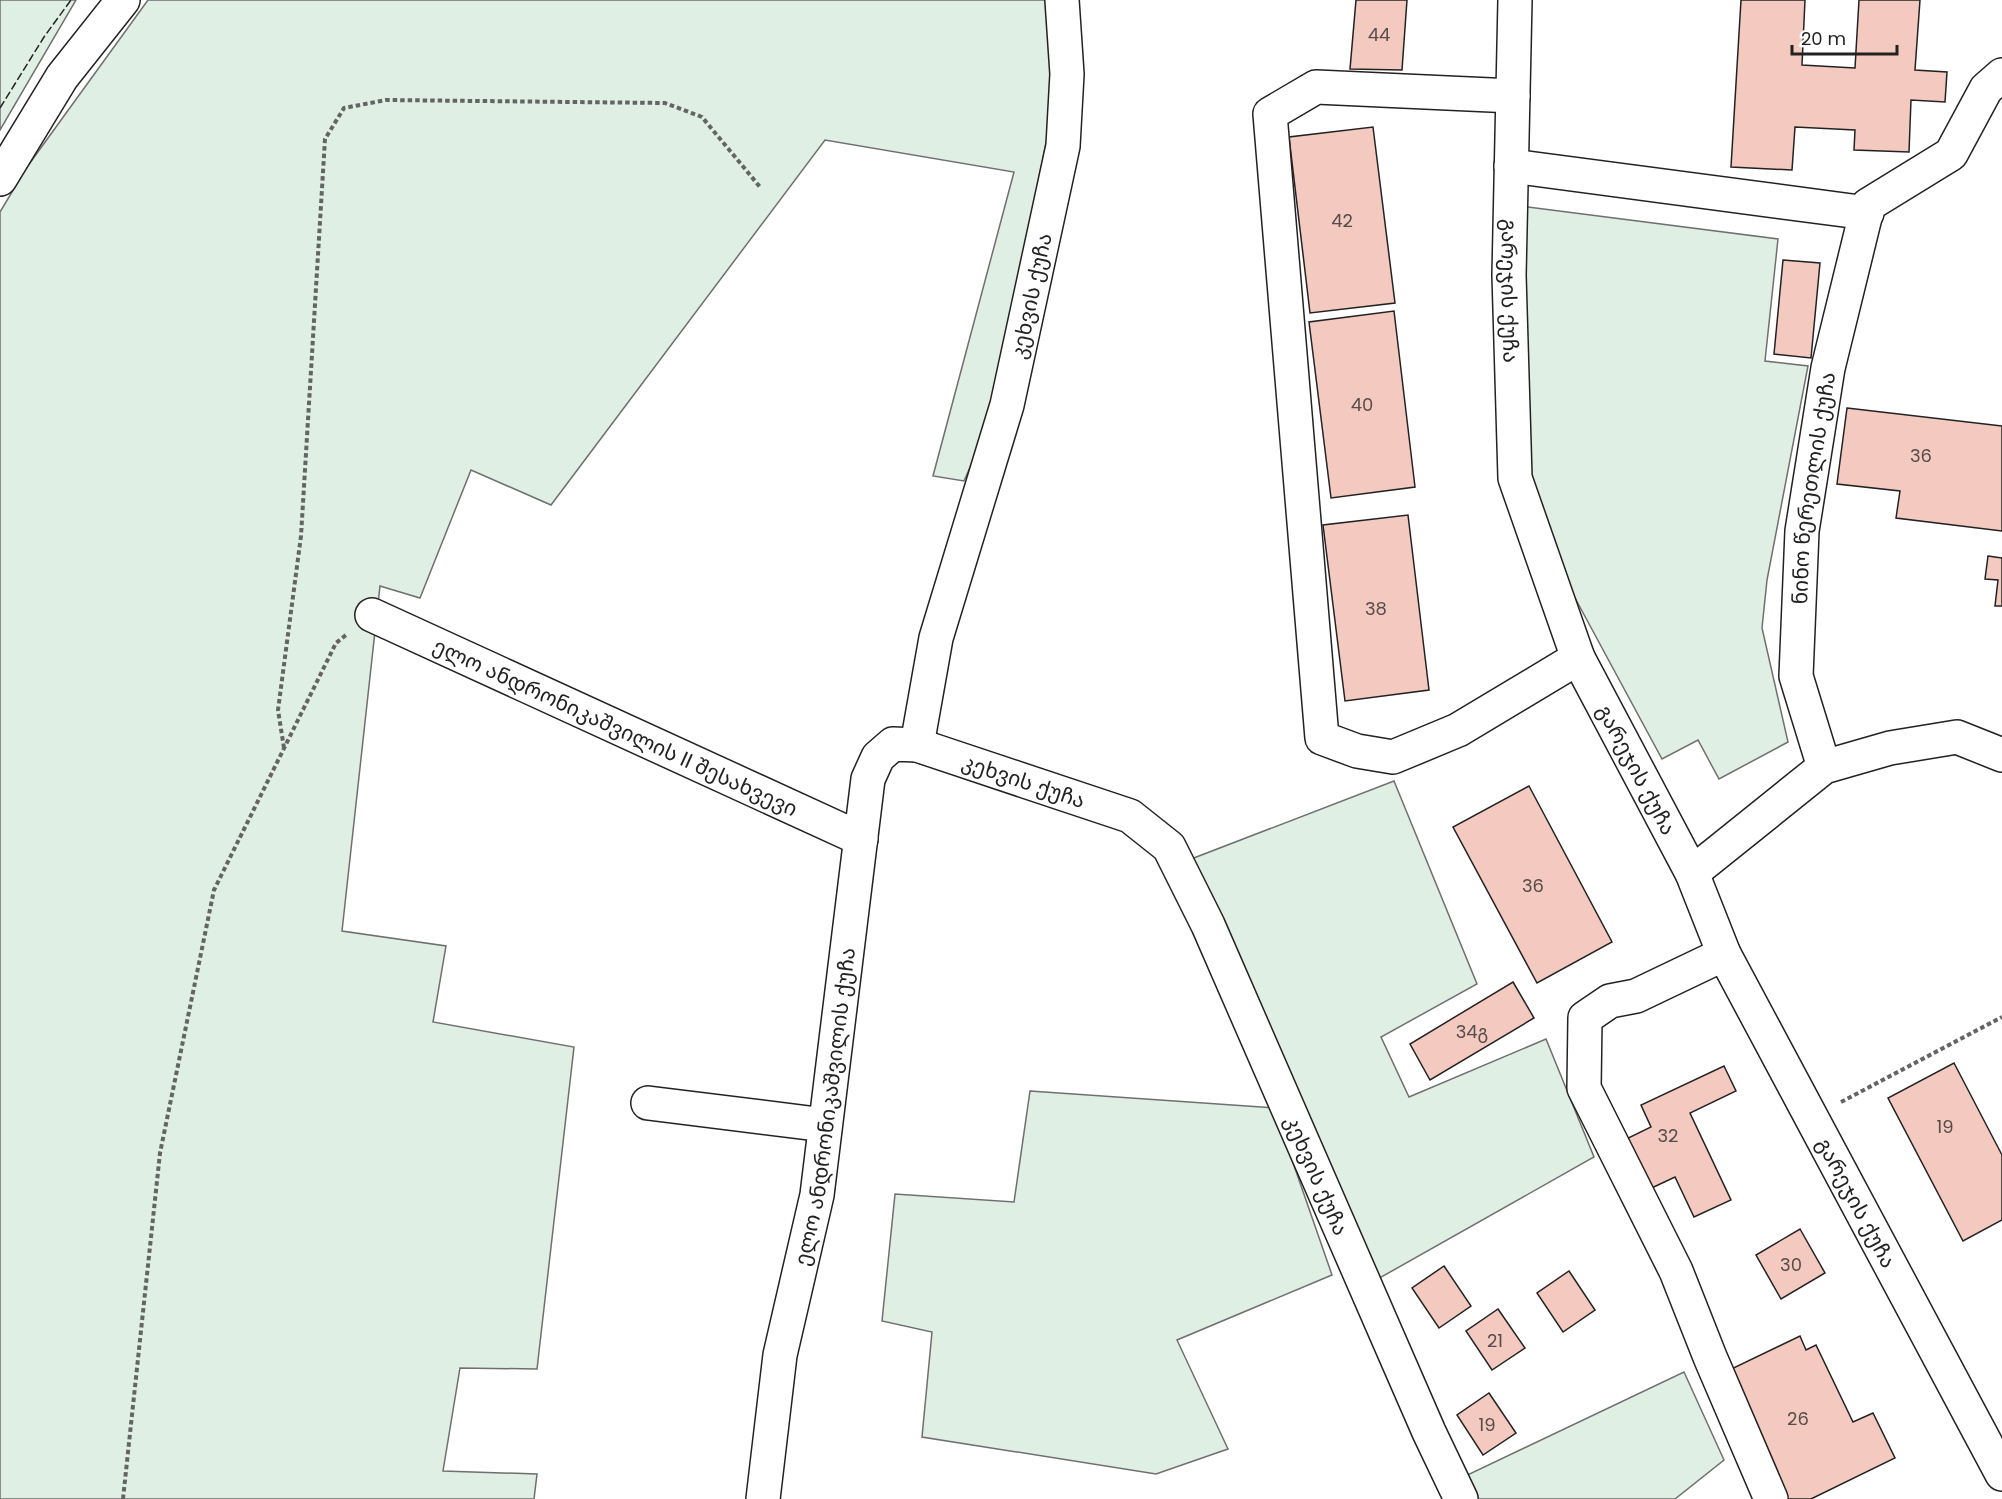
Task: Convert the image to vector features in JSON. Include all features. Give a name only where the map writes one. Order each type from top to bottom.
[{"type":"street","points":[[0,179],[62,77],[123,0]]},
{"type":"street","name":"კეხვის ქუჩა","points":[[1062,0],[1067,74],[1063,146],[1007,405],[936,638],[916,745],[1130,816],[1169,847],[1208,925],[1425,1422],[1461,1499]]},
{"type":"street","name":"გარეჯის ქუჩა","points":[[1515,0],[1509,275],[1515,478],[1578,658],[1692,873],[1724,954],[1812,1118],[1991,1426],[2002,1474]]},
{"type":"street","points":[[1511,166],[1867,213],[1868,205],[1951,154],[1986,89],[2002,75]]},
{"type":"street","points":[[1513,96],[1316,87],[1270,114],[1323,738],[1357,751],[1393,757],[1458,730],[1578,658]]},
{"type":"street","name":"ნინო წერეთლის ქუჩა","points":[[1824,767],[1796,676],[1802,531],[1828,368],[1867,213]]},
{"type":"street","name":"ელო ანდრონიკაშვილის II შესახვევი","points":[[372,615],[861,839]]},
{"type":"street","points":[[1692,873],[1824,767],[1890,748],[1957,737],[2002,755]]},
{"type":"street","name":"ელო ანდრონიკაშვილის ქუჩა","points":[[763,1499],[780,1355],[817,1195],[868,779],[878,757],[892,744],[916,745]]},
{"type":"street","points":[[1724,954],[1636,996],[1611,1001],[1585,1018],[1584,1088],[1676,1271],[1771,1499]]},
{"type":"street","points":[[648,1103],[825,1125]]},
{"type":"path","points":[[284,748],[278,710],[301,536],[325,139],[344,108],[386,100],[665,103],[702,117],[760,187]]},
{"type":"path","points":[[123,1499],[160,1154],[214,890],[336,643],[372,615]]},
{"type":"path","points":[[1812,1118],[2002,1017]]},
{"type":"green space","points":[[0,0],[76,0],[0,130]]},
{"type":"green space","points":[[148,0],[1048,0],[1056,70],[1048,133],[990,422],[964,481],[933,476],[1014,172],[825,140],[551,505],[471,470],[420,598],[380,586],[342,931],[446,946],[433,1022],[574,1047],[537,1369],[460,1368],[443,1471],[537,1474],[534,1499],[0,1499],[0,212],[27,167]]},
{"type":"green space","points":[[1521,206],[1778,239],[1765,361],[1808,366],[1767,580],[1762,628],[1788,742],[1719,779],[1698,740],[1662,759],[1554,559],[1526,475]]},
{"type":"green space","points":[[1394,781],[1477,984],[1381,1037],[1409,1097],[1546,1039],[1594,1157],[1376,1280],[1186,861]]},
{"type":"green space","points":[[1030,1091],[1274,1108],[1332,1275],[1177,1340],[1228,1449],[1156,1474],[922,1437],[932,1332],[882,1321],[895,1194],[1014,1202]]},
{"type":"green space","points":[[1684,1372],[1724,1460],[1675,1499],[1470,1499],[1461,1478]]},
{"type":"building","points":[[1356,0],[1407,0],[1402,70],[1350,69]]},
{"type":"building","points":[[1741,0],[1805,0],[1802,65],[1855,68],[1859,0],[1920,0],[1915,70],[1947,72],[1945,102],[1911,100],[1909,152],[1854,150],[1855,130],[1795,127],[1792,170],[1731,167]]},
{"type":"building","points":[[1373,127],[1395,303],[1310,313],[1289,137]]},
{"type":"building","points":[[1783,260],[1820,263],[1811,358],[1774,354]]},
{"type":"building","points":[[1394,311],[1415,487],[1331,498],[1309,322]]},
{"type":"building","points":[[1847,408],[2002,426],[2002,531],[1896,518],[1900,491],[1837,484]]},
{"type":"building","points":[[1408,515],[1429,690],[1345,701],[1323,525]]},
{"type":"building","points":[[1988,556],[2002,558],[2002,606],[1995,606],[1998,580],[1985,579]]},
{"type":"building","points":[[1529,786],[1612,942],[1537,983],[1453,827]]},
{"type":"building","points":[[1513,982],[1534,1018],[1430,1080],[1410,1044]]},
{"type":"building","points":[[1954,1063],[2002,1155],[2002,1220],[1963,1241],[1888,1098]]},
{"type":"building","points":[[1724,1066],[1736,1091],[1690,1113],[1731,1200],[1694,1217],[1675,1177],[1641,1193],[1618,1143],[1651,1127],[1641,1105]]},
{"type":"building","points":[[1800,1229],[1825,1273],[1781,1299],[1756,1255]]},
{"type":"building","points":[[1444,1266],[1471,1306],[1439,1328],[1412,1288]]},
{"type":"building","points":[[1569,1271],[1595,1310],[1563,1332],[1537,1293]]},
{"type":"building","points":[[1498,1309],[1525,1348],[1492,1370],[1466,1331]]},
{"type":"building","points":[[1800,1336],[1806,1350],[1816,1345],[1853,1422],[1873,1413],[1895,1458],[1811,1499],[1783,1499],[1723,1373]]},
{"type":"building","points":[[1489,1393],[1516,1433],[1483,1455],[1457,1415]]},
{"type":"fence","points":[[0,108],[44,37],[71,0]]}]
